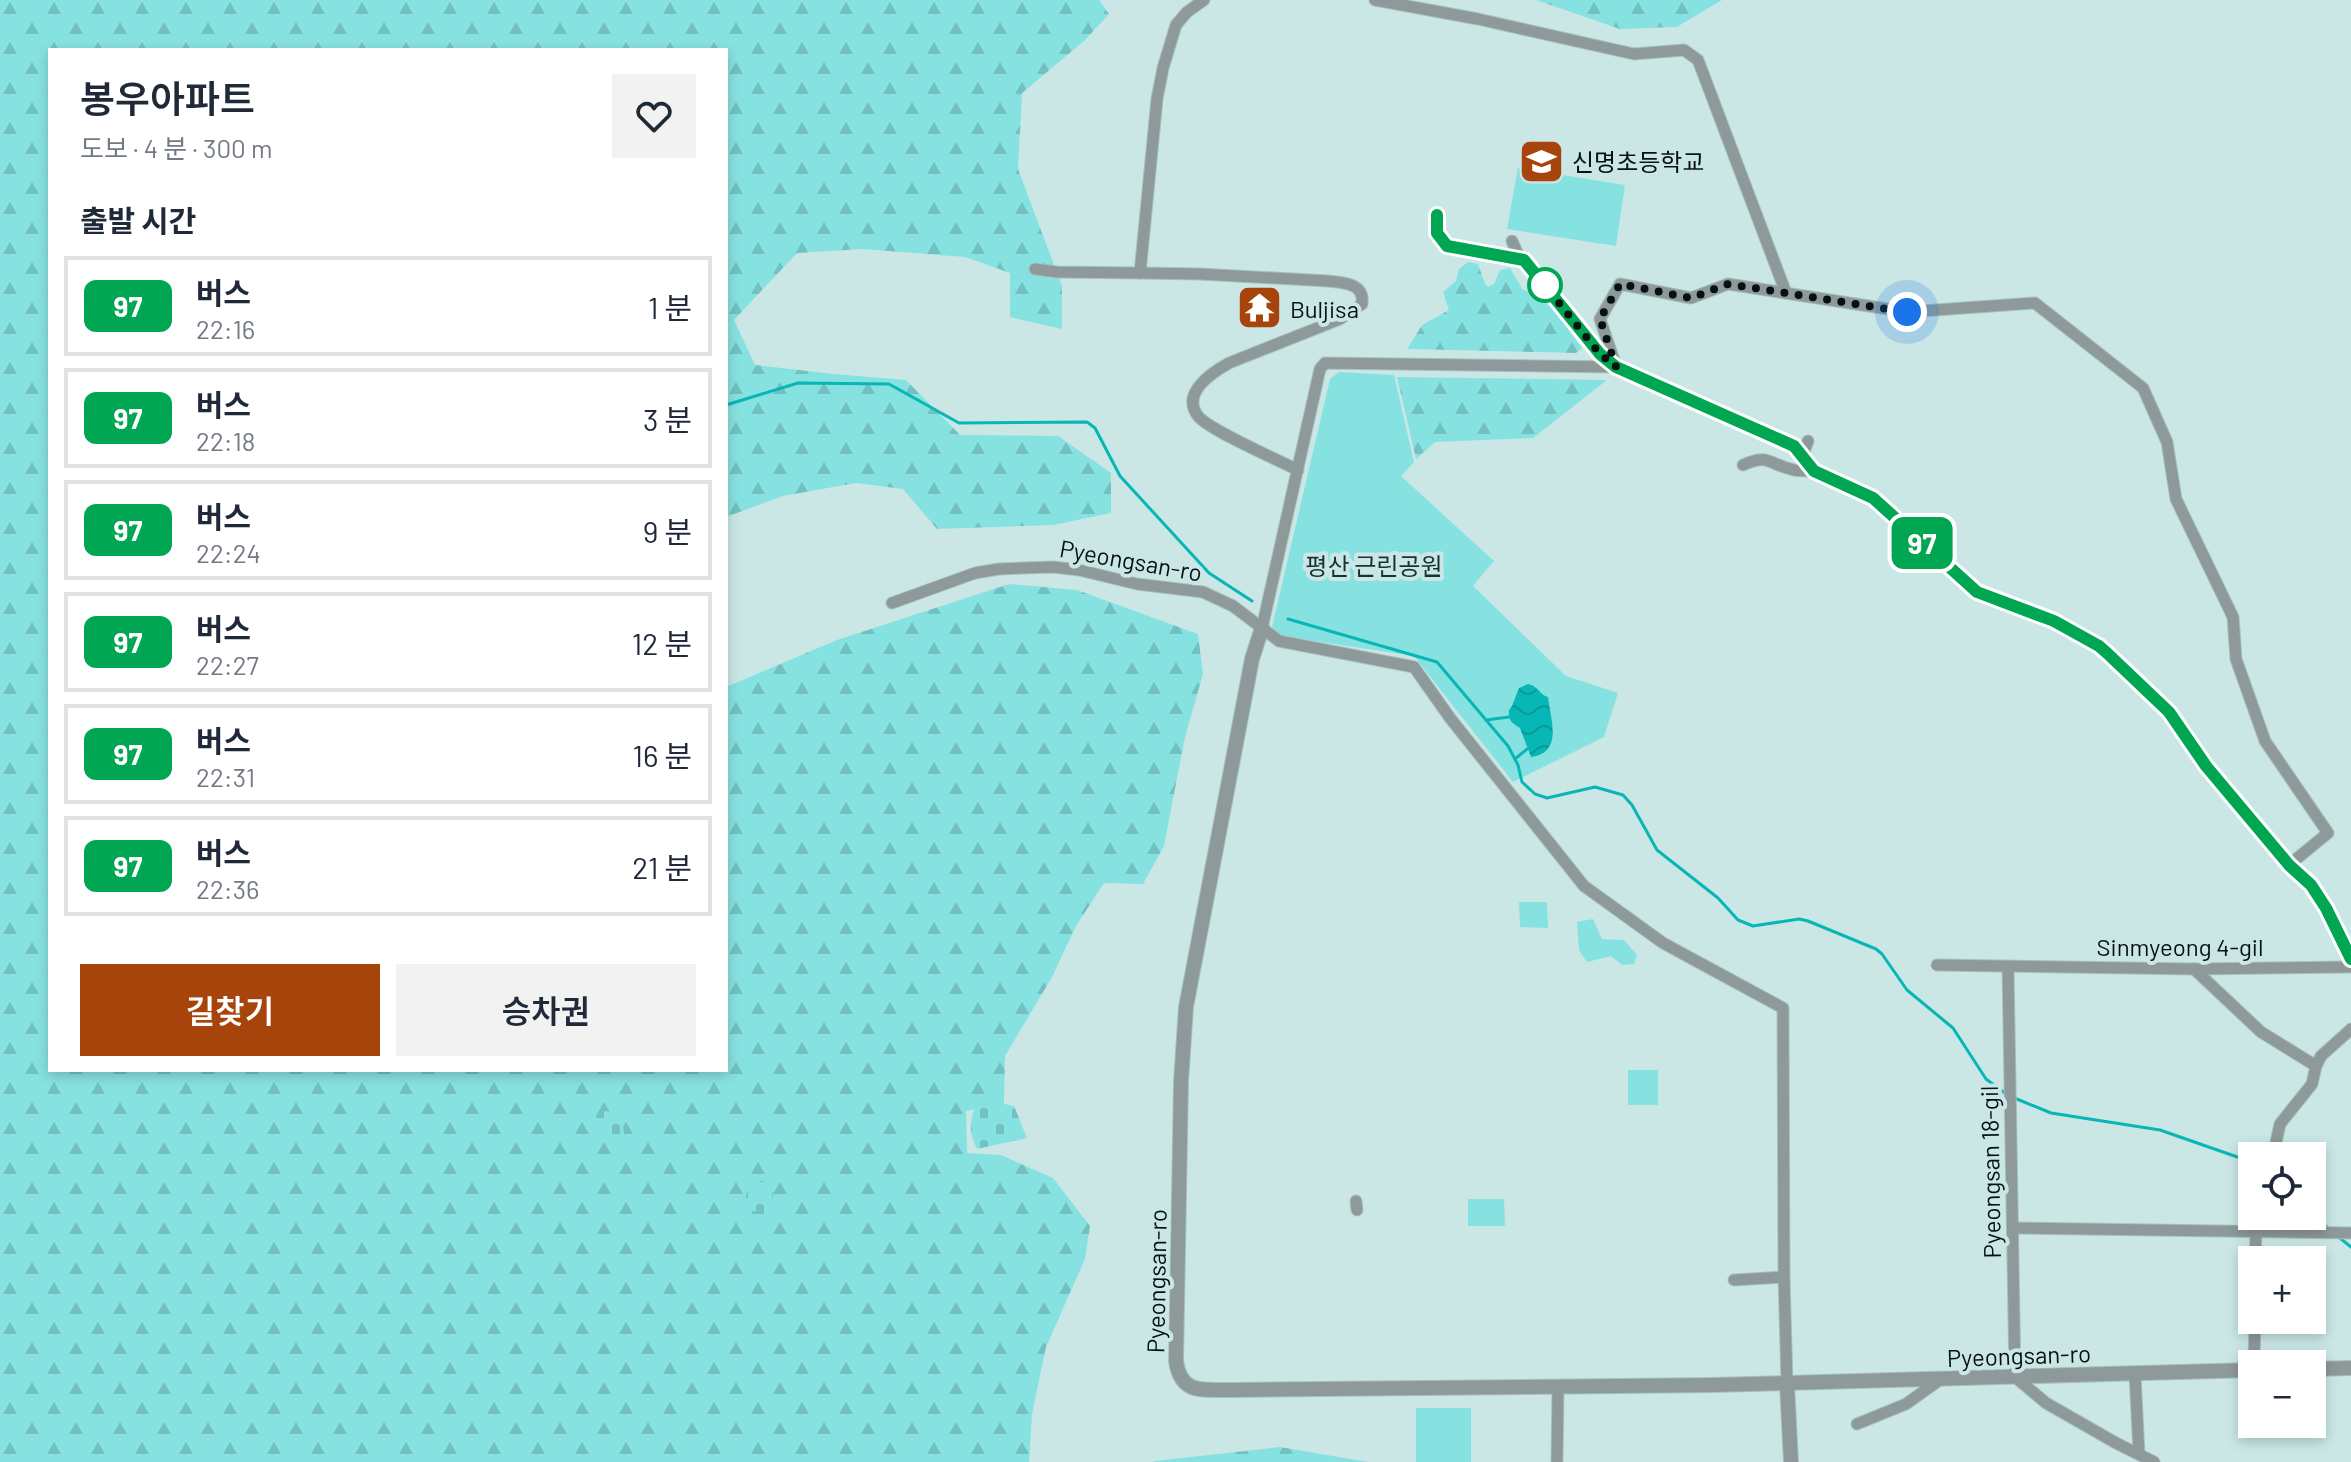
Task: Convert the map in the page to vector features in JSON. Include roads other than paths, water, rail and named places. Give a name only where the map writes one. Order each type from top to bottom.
[{"type":"street","points":[[1140,273],[1157,99],[1163,68],[1176,25],[1204,0]]},
{"type":"street","points":[[1375,0],[1478,19],[1634,54],[1684,50],[1698,60],[1786,293]]},
{"type":"street","points":[[1437,215],[1437,233],[1447,246],[1524,260],[1600,354],[1616,367],[1794,446],[1814,471]]},
{"type":"street","points":[[1512,241],[1520,259]]},
{"type":"street","points":[[1035,269],[1328,281],[1348,283],[1359,288],[1363,295],[1362,304],[1340,319],[1221,367],[1205,378],[1197,389],[1194,405],[1197,415],[1213,427],[1298,470]]},
{"type":"street","points":[[1616,367],[1600,319],[1620,284],[1691,298],[1728,284],[1907,312],[2035,303],[2143,388],[2167,442],[2176,499],[2233,617],[2236,659],[2265,741],[2328,833],[2289,865]]},
{"type":"street","points":[[1262,628],[1320,369],[1325,363],[1616,367]]},
{"type":"street","points":[[1802,457],[1808,441]]},
{"type":"street","points":[[1743,465],[1765,459],[1793,470],[1814,471],[1873,498],[1977,592],[2054,621],[2099,646],[2169,712],[2206,766],[2289,865],[2311,885],[2351,959]]},
{"type":"street","name":"Pyeongsan-ro","points":[[892,603],[975,573],[1053,567],[1079,570],[1137,584],[1203,592],[1233,606],[1279,641],[1414,667],[1450,718],[1584,886],[1663,943],[1783,1008],[1784,1277],[1791,1462]]},
{"type":"street","name":"Pyeongsan-ro","points":[[1262,628],[1252,659],[1186,1007],[1181,1097],[1176,1361],[1178,1377],[1186,1385],[1198,1389],[1787,1384],[2238,1370]]},
{"type":"street","name":"Sinmyeong 4-gil","points":[[1937,965],[2194,969],[2351,967]]},
{"type":"street","name":"Pyeongsan 18-gil","points":[[2008,967],[2015,1377]]},
{"type":"street","points":[[2194,969],[2261,1032],[2316,1066]]},
{"type":"street","points":[[2276,1142],[2280,1124],[2312,1084],[2321,1056],[2351,1029]]},
{"type":"street","points":[[2013,1228],[2349,1233]]},
{"type":"street","points":[[2256,1232],[2256,1246]]},
{"type":"street","points":[[1734,1280],[1784,1277]]},
{"type":"street","points":[[2326,1369],[2351,1368]]},
{"type":"street","points":[[2135,1374],[2139,1454]]},
{"type":"street","points":[[2015,1377],[2046,1403],[2154,1462]]},
{"type":"street","points":[[1857,1424],[1906,1404],[1941,1379]]},
{"type":"street","points":[[1557,1462],[1558,1387]]},
{"type":"water","points":[[1528,684],[1548,697],[1553,734],[1548,749],[1531,757],[1520,728],[1511,721],[1509,713],[1519,688]]},
{"type":"waterway","points":[[728,404],[798,383],[889,384],[959,423],[1087,422],[1095,428],[1120,476],[1209,573],[1252,601]]},
{"type":"waterway","points":[[1288,619],[1437,662],[1508,746],[1518,765],[1522,782],[1535,794],[1547,798],[1595,787],[1623,795],[1657,850],[1718,898],[1738,920],[1753,926],[1799,919],[1876,949],[1907,990],[1953,1028],[1986,1079],[2006,1094]]},
{"type":"waterway","points":[[1486,720],[1509,717]]},
{"type":"waterway","points":[[1515,759],[1527,749]]},
{"type":"waterway","points":[[2012,1097],[2051,1113],[2160,1130],[2238,1157]]},
{"type":"waterway","points":[[2340,1238],[2351,1247]]},
{"type":"place","name":"신명초등학교","points":[[1541,161]]},
{"type":"place","name":"Buljisa","points":[[1259,308]]},
{"type":"park label","name":"평산 근린공원","points":[[1374,565]]}]
